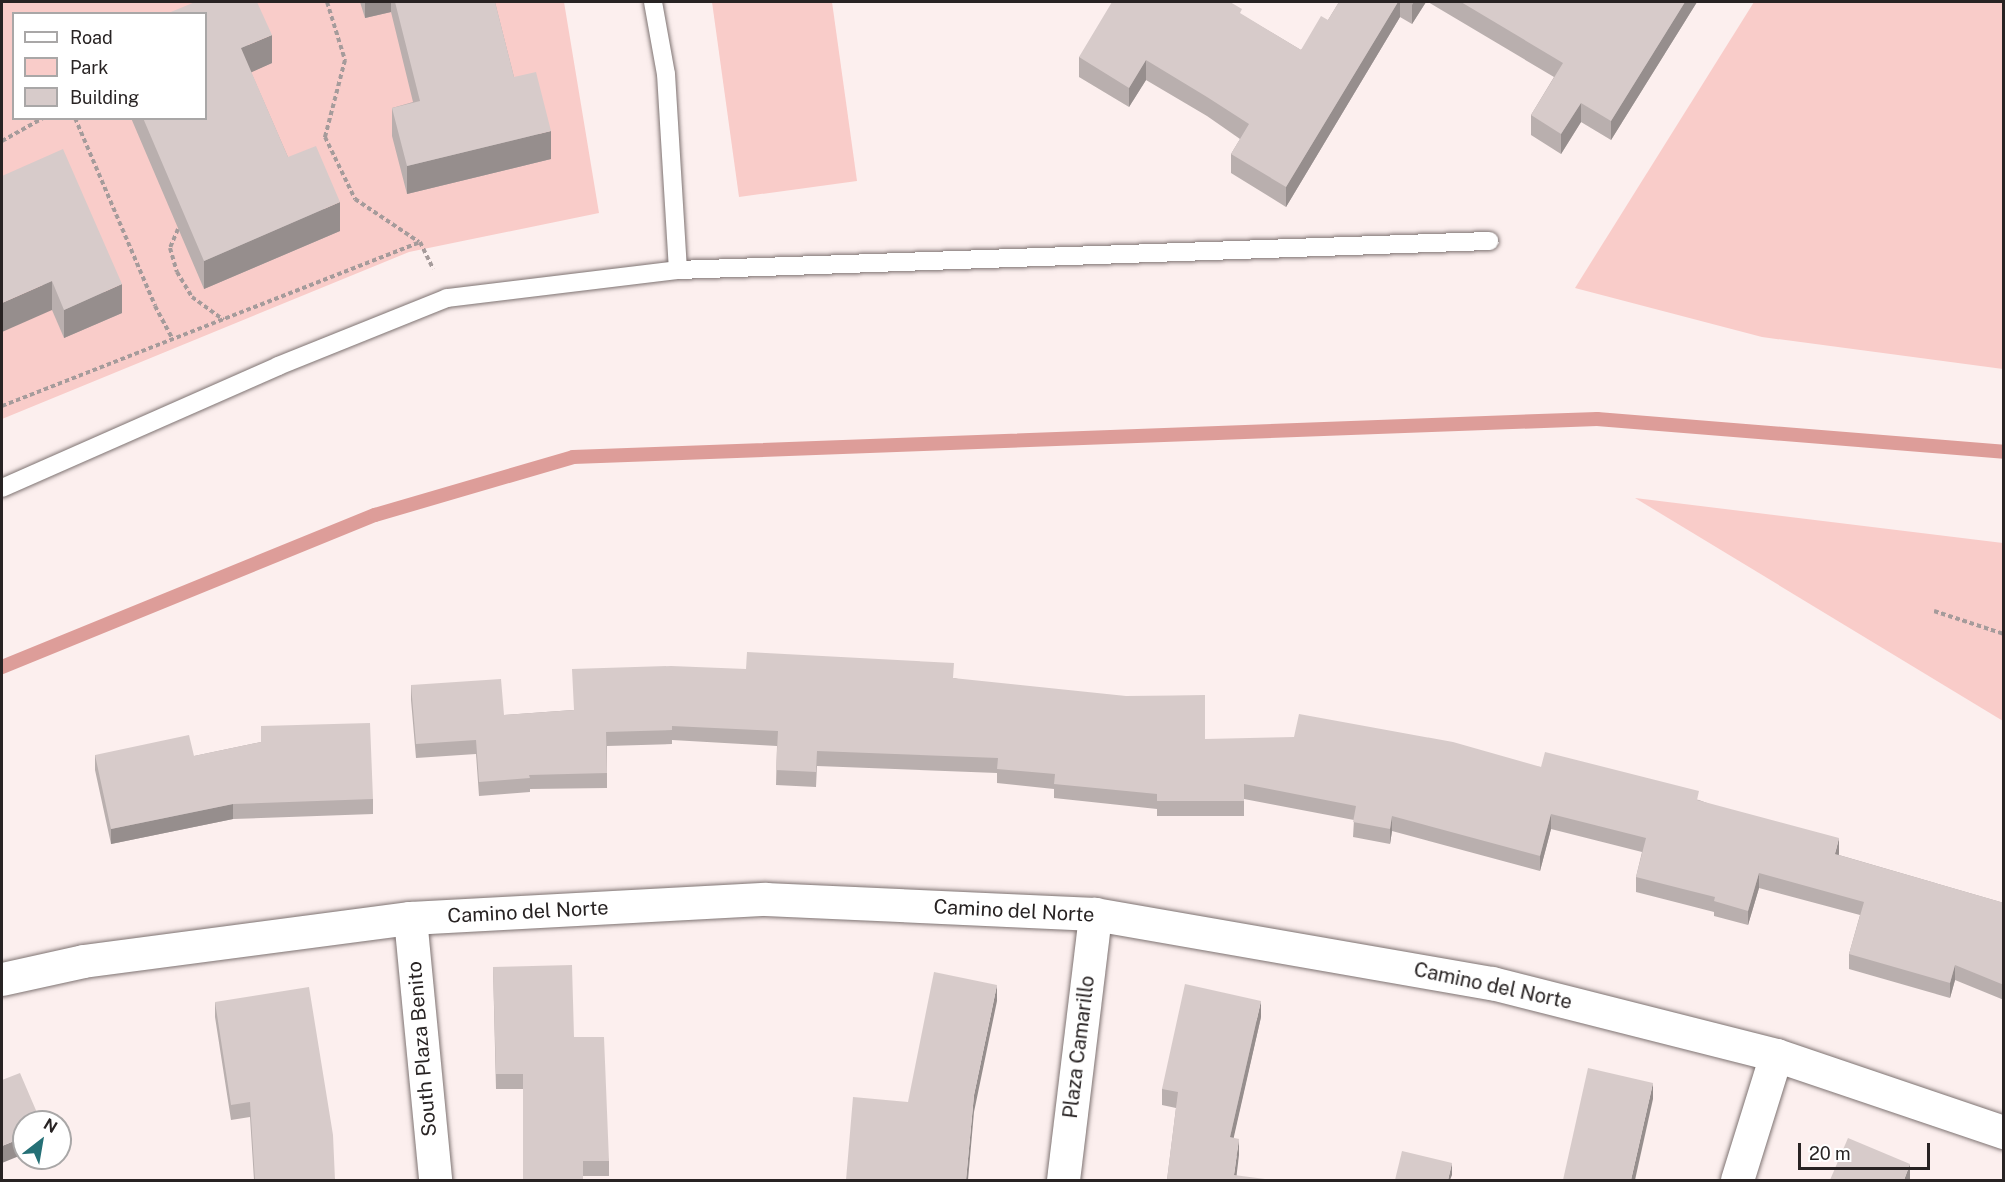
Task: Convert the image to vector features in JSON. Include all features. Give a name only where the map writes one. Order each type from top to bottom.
[{"type":"street","name":"Camino del Norte","points":[[2,979],[83,961],[410,918],[765,899],[1095,914],[1492,983],[1776,1055],[2004,1132]]},
{"type":"street","name":"Plaza Camarillo","points":[[1063,1180],[1095,914]]},
{"type":"street","name":"South Plaza Benito","points":[[410,918],[435,1180]]},
{"type":"street","points":[[1737,1180],[1776,1055]]},
{"type":"lane","points":[[653,2],[666,74],[678,270]]},
{"type":"lane","points":[[2,488],[278,366],[447,298],[678,270],[1489,241]]},
{"type":"path","points":[[327,2],[345,60],[325,136],[355,199],[420,242],[447,298]]},
{"type":"path","points":[[2,141],[40,120]]},
{"type":"path","points":[[76,120],[155,306],[172,338]]},
{"type":"path","points":[[178,229],[170,248],[177,272],[192,297],[225,321]]},
{"type":"path","points":[[2,406],[172,338],[225,321],[420,242]]},
{"type":"path","points":[[1934,611],[2004,634]]},
{"type":"green space","points":[[2,2],[564,2],[599,213],[409,252],[2,419]]},
{"type":"green space","points":[[712,2],[832,2],[857,181],[739,197]]},
{"type":"green space","points":[[1754,2],[2003,2],[2003,369],[1762,337],[1575,288]]},
{"type":"green space","points":[[1635,498],[2003,543],[2003,721]]},
{"type":"building","points":[[195,2],[257,2],[272,35],[241,48],[288,157],[316,146],[340,202],[204,261],[144,120],[207,120],[207,12],[171,12]]},
{"type":"building","points":[[395,2],[495,2],[514,77],[536,72],[551,131],[407,166],[392,108],[420,101]]},
{"type":"building","points":[[1112,2],[1230,2],[1242,9],[1240,13],[1301,50],[1321,16],[1328,20],[1339,2],[1398,2],[1286,187],[1231,154],[1249,124],[1207,97],[1146,60],[1129,88],[1079,57]]},
{"type":"building","points":[[1461,2],[1685,2],[1611,121],[1581,103],[1561,134],[1531,115],[1563,63]]},
{"type":"building","points":[[63,149],[122,284],[64,310],[52,281],[2,303],[2,176]]},
{"type":"building","points":[[747,652],[954,663],[953,678],[1126,696],[1205,695],[1205,739],[1294,737],[1299,714],[1453,742],[1541,767],[1545,752],[1699,791],[1697,800],[1839,838],[1835,854],[2004,903],[2004,985],[1955,965],[1950,983],[1849,954],[1864,902],[1759,873],[1748,911],[1714,901],[1715,897],[1636,877],[1646,838],[1551,814],[1540,856],[1392,816],[1390,829],[1353,822],[1356,806],[1244,784],[1244,801],[1157,801],[1157,794],[1054,784],[1055,774],[997,769],[998,758],[817,751],[816,772],[776,770],[778,731],[672,726],[672,730],[606,732],[607,773],[529,775],[530,778],[479,782],[476,740],[416,744],[411,685],[501,679],[504,715],[574,710],[572,669],[671,666],[746,669]]},
{"type":"building","points":[[370,723],[373,799],[233,804],[111,829],[95,755],[189,735],[194,756],[261,742],[261,726]]},
{"type":"building","points":[[572,965],[574,1037],[604,1037],[609,1161],[583,1161],[583,1180],[523,1180],[523,1074],[496,1074],[493,967]]},
{"type":"building","points":[[934,972],[997,985],[974,1095],[966,1180],[846,1180],[853,1097],[908,1102]]},
{"type":"building","points":[[1185,984],[1261,1001],[1230,1137],[1239,1139],[1234,1175],[1265,1180],[1167,1180],[1178,1092],[1162,1089]]},
{"type":"building","points":[[309,987],[333,1135],[335,1180],[255,1180],[250,1102],[231,1105],[215,1002]]},
{"type":"building","points":[[1588,1068],[1653,1083],[1631,1180],[1563,1180]]},
{"type":"building","points":[[20,1073],[36,1110],[12,1110],[12,1142],[2,1146],[2,1080]]},
{"type":"building","points":[[1848,1138],[1910,1164],[1904,1180],[1830,1180]]},
{"type":"building","points":[[1402,1151],[1452,1163],[1448,1180],[1395,1180]]},
{"type":"waterway","points":[[2,667],[375,515],[573,457],[1597,419],[2004,452]]}]
